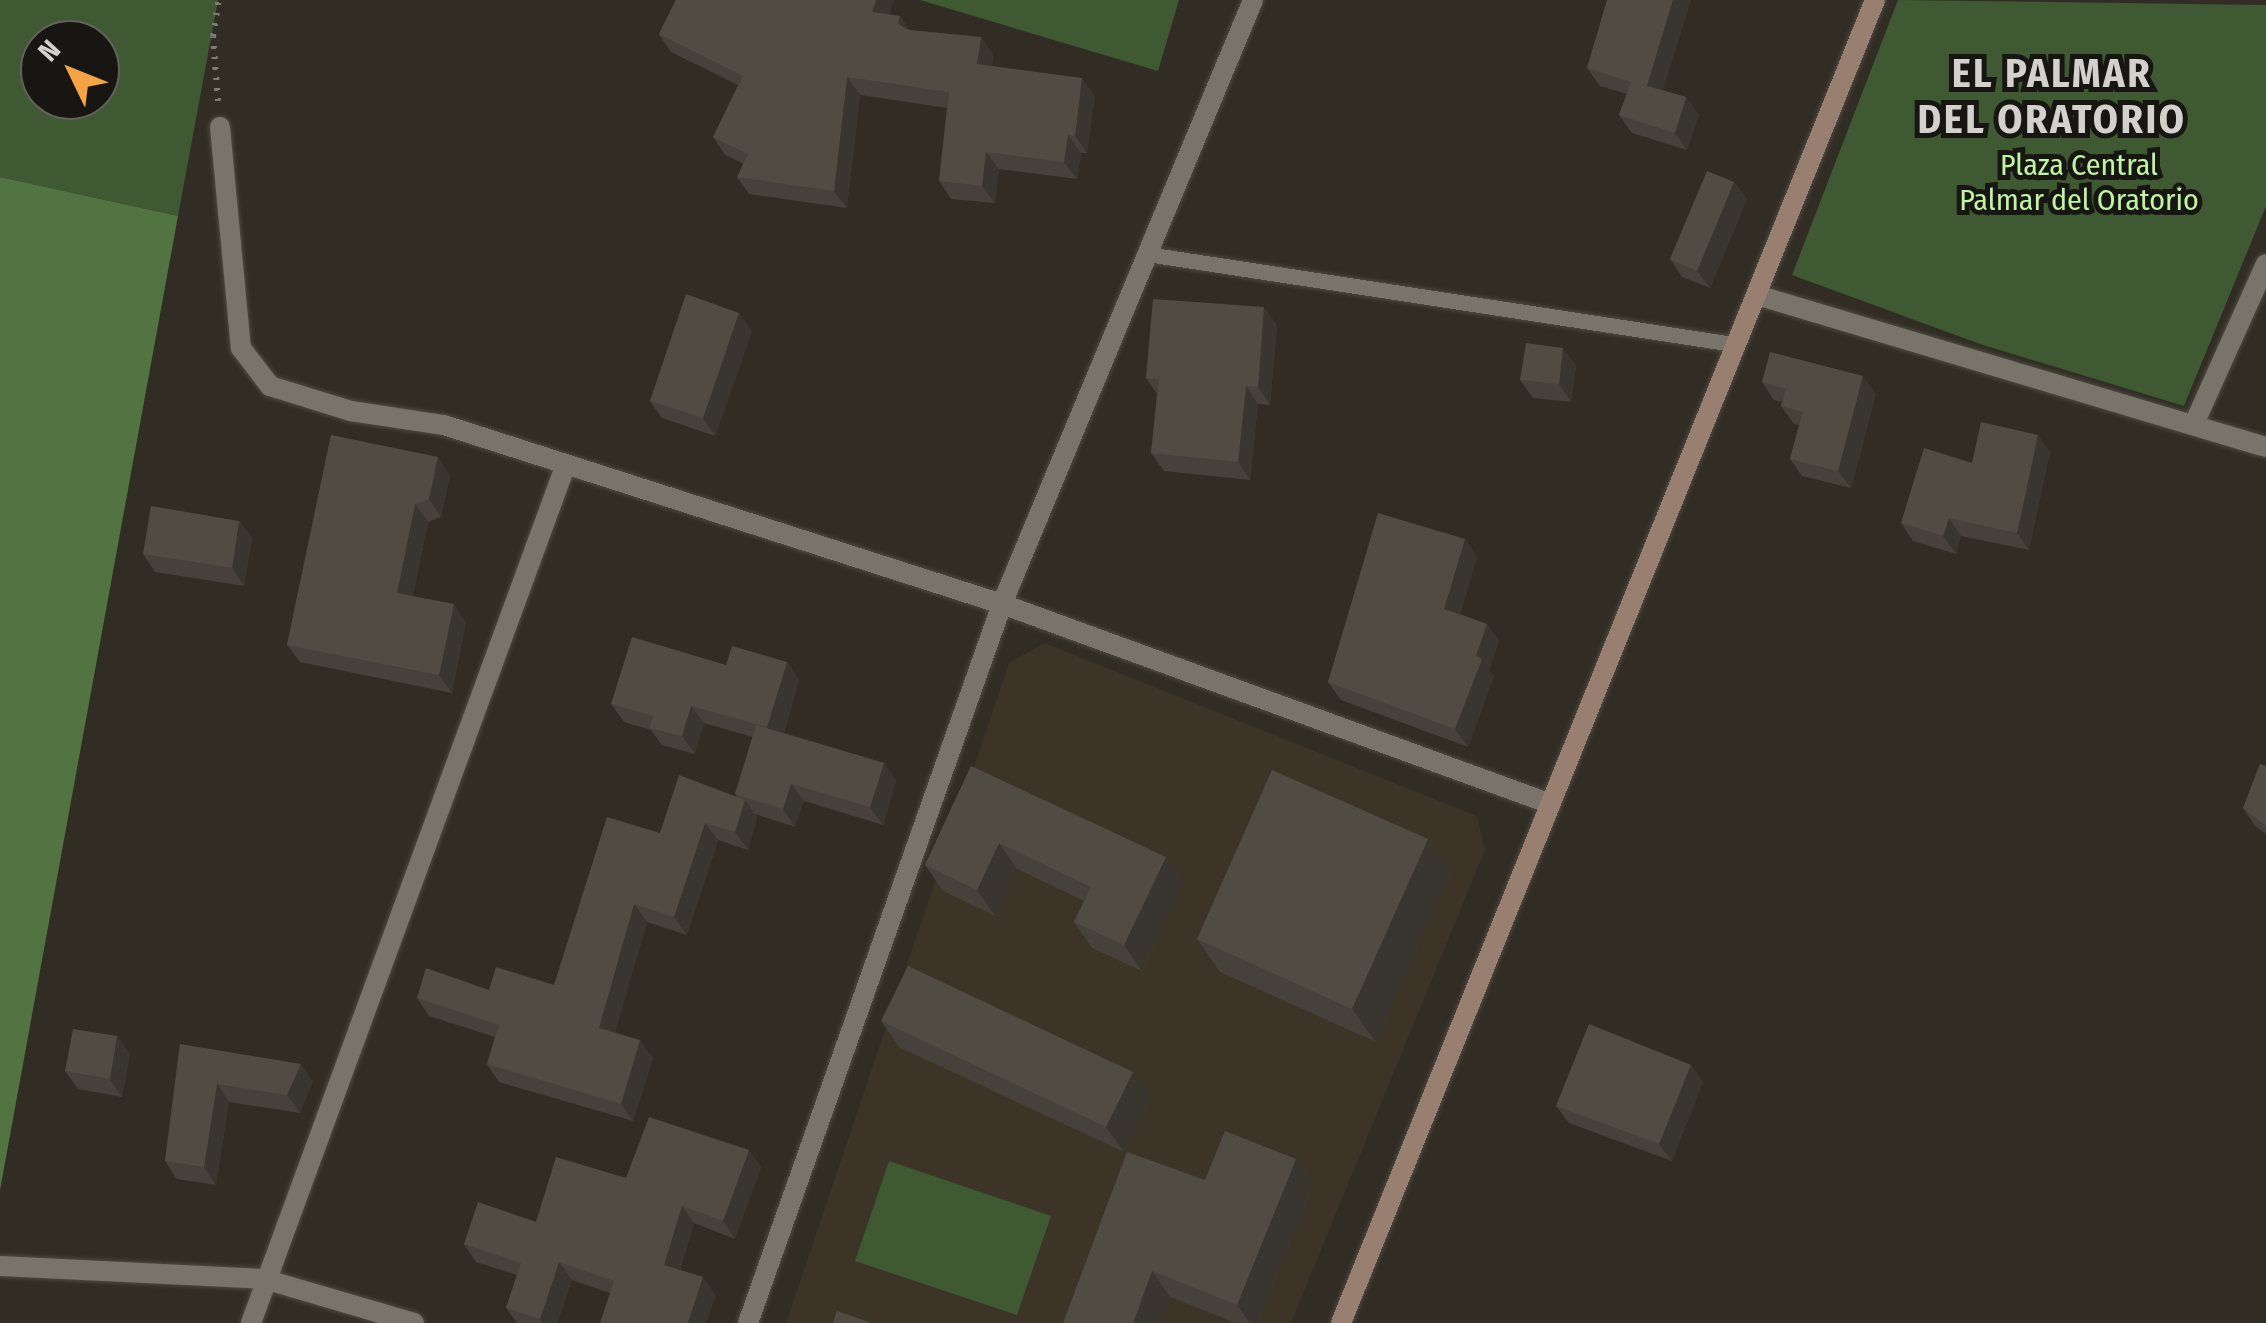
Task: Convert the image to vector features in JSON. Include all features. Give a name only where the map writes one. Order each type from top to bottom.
[{"type":"main road","points":[[1341,1323],[1733,344],[1760,296],[1875,0]]},
{"type":"street","points":[[1216,88],[1240,0]]},
{"type":"street","points":[[748,1323],[1002,604],[1253,0]]},
{"type":"street","points":[[220,127],[241,348],[270,386],[351,411],[444,425],[565,467],[1002,604],[1551,804]]},
{"type":"street","points":[[2194,424],[2266,264]]},
{"type":"street","points":[[1760,296],[2266,447]]},
{"type":"street","points":[[251,1323],[565,467]]},
{"type":"street","points":[[0,1266],[264,1279],[414,1323]]},
{"type":"lane","points":[[1146,254],[1733,344]]},
{"type":"path","points":[[219,0],[213,36],[220,127]]},
{"type":"shaded area","points":[[1045,643],[1477,816],[1485,850],[1291,1323],[786,1323],[1009,663]]},
{"type":"green space","points":[[0,0],[218,0],[178,216],[0,177]]},
{"type":"green space","points":[[920,0],[1179,0],[1158,71]]},
{"type":"green space","name":"Plaza Central Palmar del Oratorio","points":[[1898,0],[2266,5],[2266,206],[2184,406],[1980,344],[1792,275]]},
{"type":"green space","points":[[0,177],[178,216],[0,1190]]},
{"type":"green space","points":[[889,1161],[1051,1216],[1017,1315],[855,1261]]},
{"type":"building","points":[[676,0],[876,0],[872,12],[900,16],[898,24],[909,30],[981,37],[977,64],[1082,78],[1075,136],[1068,135],[1064,162],[986,152],[982,186],[939,181],[949,92],[847,77],[834,191],[737,177],[748,154],[713,137],[743,76],[659,34]]},
{"type":"building","points":[[1607,0],[1673,0],[1647,86],[1686,97],[1675,133],[1619,115],[1631,82],[1587,68]]},
{"type":"building","points":[[1707,171],[1734,182],[1697,271],[1670,259]]},
{"type":"building","points":[[686,294],[739,313],[703,418],[650,401]]},
{"type":"building","points":[[1153,299],[1264,307],[1258,387],[1246,386],[1238,462],[1151,453],[1159,379],[1146,378]]},
{"type":"building","points":[[1526,343],[1563,348],[1559,384],[1520,380]]},
{"type":"building","points":[[1770,352],[1863,376],[1838,471],[1790,459],[1803,412],[1781,406],[1786,389],[1762,382]]},
{"type":"building","points":[[1981,422],[2038,435],[2017,533],[1949,518],[1943,536],[1901,523],[1924,448],[1972,463]]},
{"type":"building","points":[[331,435],[438,457],[429,499],[415,504],[397,593],[454,604],[439,675],[287,645]]},
{"type":"building","points":[[151,506],[239,521],[232,568],[143,554]]},
{"type":"building","points":[[1378,513],[1465,539],[1444,609],[1487,624],[1476,656],[1482,659],[1455,729],[1328,682]]},
{"type":"building","points":[[632,637],[726,665],[732,646],[787,662],[767,727],[691,706],[682,736],[650,728],[653,716],[611,704]]},
{"type":"building","points":[[756,725],[884,763],[870,807],[791,784],[783,809],[735,794]]},
{"type":"building","points":[[2260,764],[2266,766],[2266,826],[2243,808]]},
{"type":"building","points":[[971,766],[1166,857],[1124,945],[1074,922],[1091,887],[999,843],[977,890],[925,865]]},
{"type":"building","points":[[1272,770],[1428,839],[1352,1009],[1197,939]]},
{"type":"building","points":[[679,775],[745,800],[735,832],[705,823],[674,917],[634,904],[599,1028],[640,1040],[621,1104],[487,1064],[499,1025],[417,998],[426,968],[489,990],[496,967],[554,985],[607,817],[660,833]]},
{"type":"building","points":[[908,966],[1133,1072],[1106,1127],[881,1021]]},
{"type":"building","points":[[1589,1024],[1691,1065],[1659,1144],[1556,1106]]},
{"type":"building","points":[[73,1029],[117,1036],[110,1079],[65,1071]]},
{"type":"building","points":[[180,1044],[301,1064],[287,1095],[217,1084],[204,1167],[165,1161]]},
{"type":"building","points":[[649,1117],[749,1150],[723,1221],[682,1206],[664,1265],[703,1277],[688,1323],[600,1323],[614,1281],[559,1262],[540,1319],[506,1308],[521,1263],[464,1244],[478,1202],[536,1222],[556,1157],[626,1178]]},
{"type":"building","points":[[1225,1131],[1296,1159],[1237,1305],[1152,1271],[1133,1323],[1063,1323],[1127,1152],[1205,1180]]},
{"type":"building","points":[[837,1311],[872,1323],[833,1323]]},
{"type":"district","name":"EL PALMAR DEL ORATORIO","points":[[2052,97]]}]
